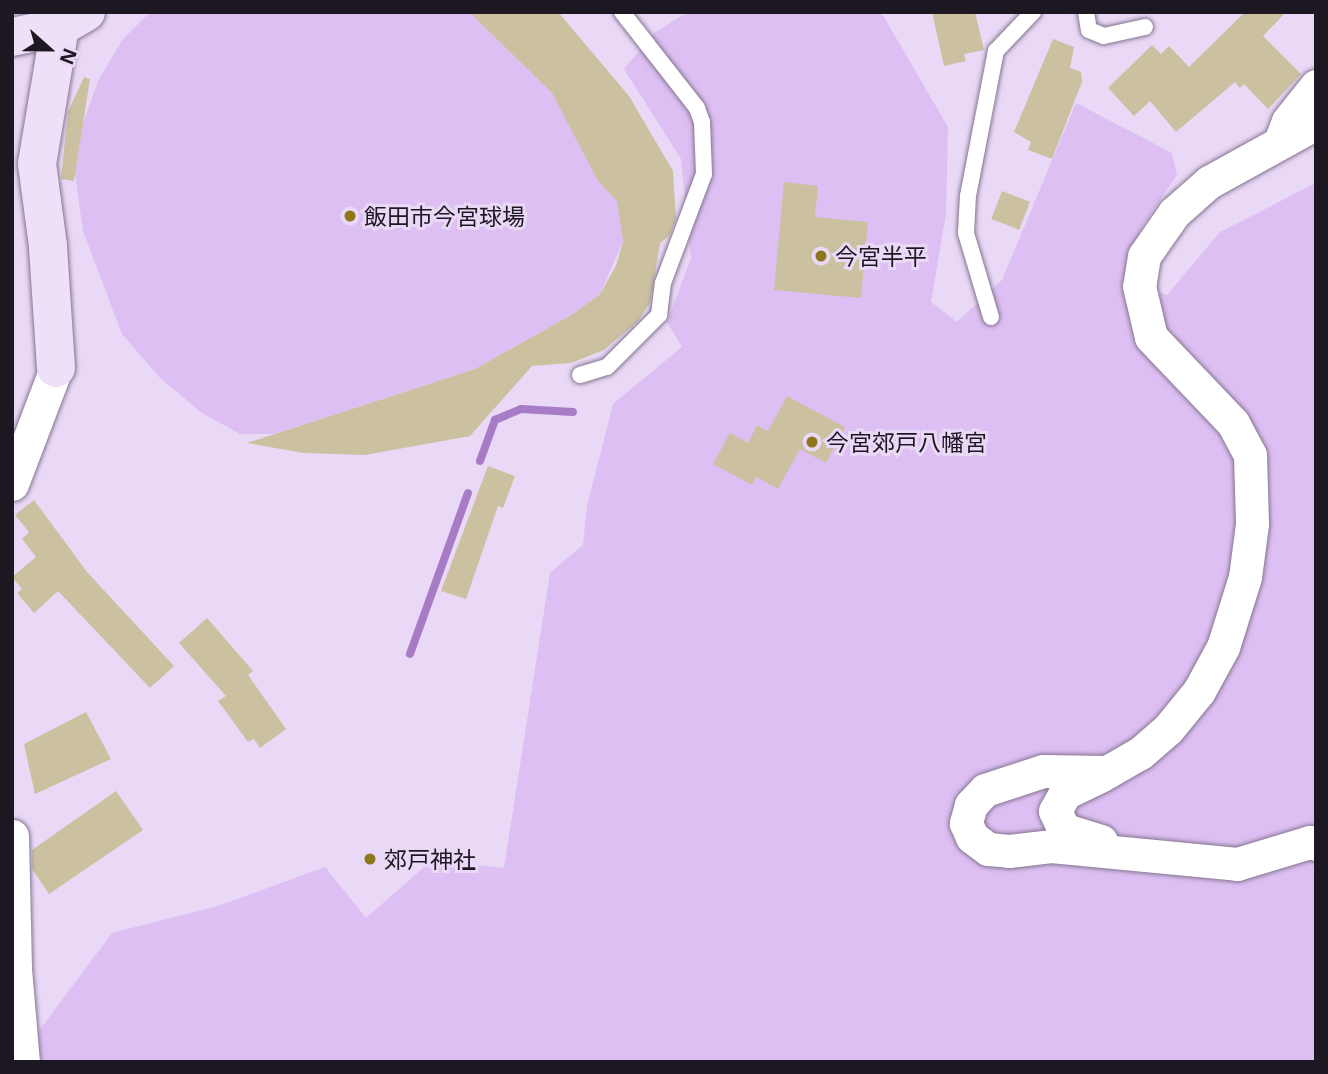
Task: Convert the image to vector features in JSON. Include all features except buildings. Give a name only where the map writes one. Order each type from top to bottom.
[{"type":"street","points":[[12,37],[73,20]]},
{"type":"street","points":[[12,484],[56,368],[48,246],[25,152],[73,20]]},
{"type":"street","points":[[1279,144],[1288,121],[1316,86]]},
{"type":"street","points":[[1146,854],[1064,830],[1055,811],[1065,793],[1108,772],[1168,729],[1199,691],[1223,647],[1245,577],[1252,524],[1250,455],[1233,423],[1151,337],[1139,286],[1144,256],[1174,213],[1209,182],[1316,123]]},
{"type":"street","points":[[1108,772],[1043,771],[985,790],[971,805],[966,823],[972,837],[988,849],[1009,851],[1051,846],[1237,864],[1314,839]]},
{"type":"street","points":[[12,836],[15,969],[23,1062]]},
{"type":"lane","points":[[580,374],[607,367],[659,316],[663,283],[704,174],[702,122],[697,108],[622,12]]},
{"type":"lane","points":[[991,317],[966,233],[969,184],[996,51],[1033,12]]},
{"type":"lane","points":[[1086,12],[1089,30],[1104,36],[1144,27]]},
{"type":"shaded area","name":"飯田市今宮球場","points":[[150,12],[469,12],[552,93],[617,201],[623,241],[600,294],[573,314],[475,369],[274,434],[240,434],[202,413],[160,378],[122,334],[83,231],[75,173],[83,123],[99,79],[123,39]]},
{"type":"shaded area","points":[[688,12],[881,12],[948,127],[946,214],[931,302],[957,322],[1002,280],[1076,103],[1172,153],[1177,175],[1141,228],[1124,281],[1167,295],[1220,232],[1316,183],[1316,1062],[42,1062],[35,1036],[112,933],[218,906],[325,867],[366,918],[432,860],[504,868],[550,573],[583,545],[587,506],[613,404],[682,347],[667,322],[691,258],[681,159],[624,69],[654,33]]},
{"type":"waterway","points":[[480,461],[495,420],[521,409],[573,412]]},
{"type":"waterway","points":[[410,654],[468,493]]},
{"type":"place","name":"飯田市今宮球場","points":[[350,216]]},
{"type":"place","name":"今宮半平","points":[[821,256]]},
{"type":"place","name":"今宮郊戸八幡宮","points":[[812,442]]},
{"type":"place","name":"郊戸神社","points":[[370,859]]}]
